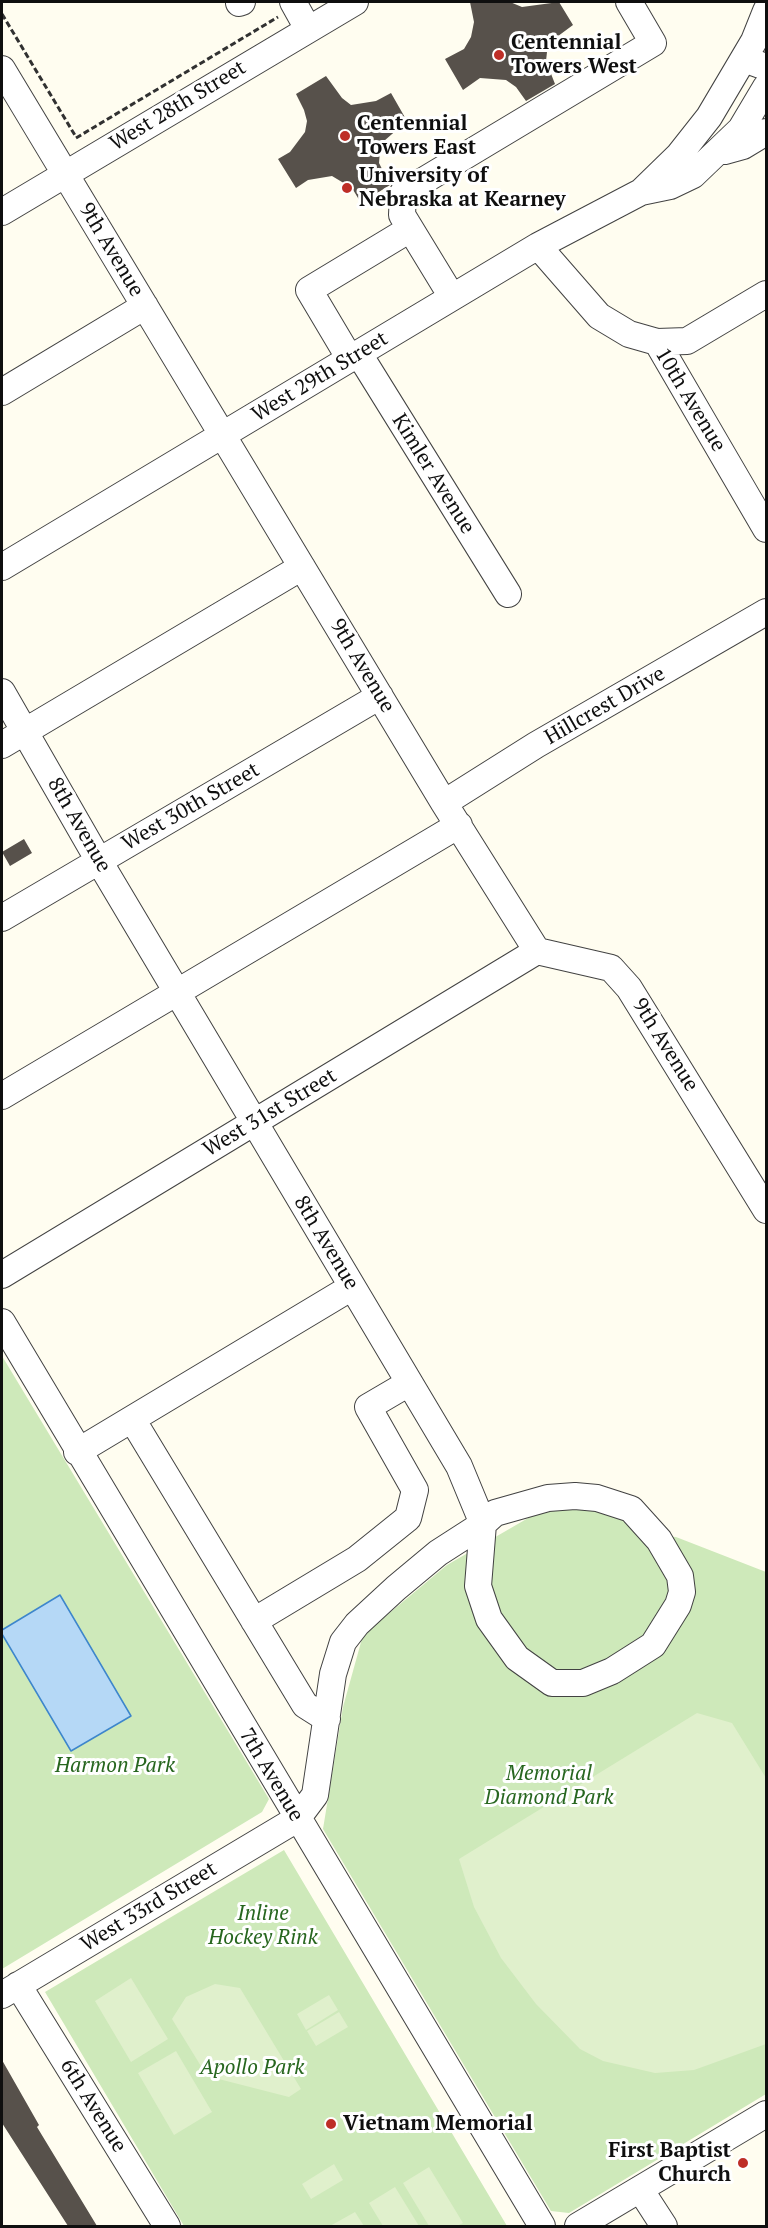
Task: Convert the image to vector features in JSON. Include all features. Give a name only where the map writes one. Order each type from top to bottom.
[{"type":"street","name":"West 28th Street","points":[[2,212],[65,174],[82,149],[355,2]]},
{"type":"street","points":[[452,297],[402,215],[403,193],[653,43],[629,2]]},
{"type":"street","points":[[287,8],[308,29]]},
{"type":"street","name":"West 29th Street","points":[[641,192],[679,155],[758,54],[766,11]]},
{"type":"street","name":"9th Avenue","points":[[2,69],[444,803],[537,951],[611,968],[629,988],[766,1210]]},
{"type":"street","name":"West 29th Street","points":[[2,567],[538,246],[641,192],[670,186],[693,175],[741,129],[766,87]]},
{"type":"street","points":[[716,154],[743,146],[766,132]]},
{"type":"street","name":"Kimler Avenue","points":[[410,229],[309,290],[508,594]]},
{"type":"street","name":"10th Avenue","points":[[538,246],[598,316],[629,334],[657,342],[766,529]]},
{"type":"street","points":[[657,342],[687,341],[766,294]]},
{"type":"street","points":[[2,392],[145,306]]},
{"type":"street","points":[[2,745],[302,567]]},
{"type":"street","name":"Hillcrest Drive","points":[[444,803],[536,745],[766,612]]},
{"type":"street","name":"8th Avenue","points":[[2,692],[99,861],[459,1466],[483,1524]]},
{"type":"street","name":"West 30th Street","points":[[2,918],[380,696]]},
{"type":"street","points":[[2,1096],[459,825]]},
{"type":"street","name":"West 31st Street","points":[[2,1275],[537,951]]},
{"type":"street","points":[[77,1452],[352,1287]]},
{"type":"street","name":"7th Avenue","points":[[2,1322],[77,1452],[542,2226]]},
{"type":"street","points":[[254,1621],[357,1559],[408,1518],[415,1490],[368,1407],[409,1383]]},
{"type":"street","points":[[132,1419],[305,1705],[327,1719]]},
{"type":"street","points":[[297,1819],[315,1795],[333,1674],[343,1642],[357,1624],[438,1553],[483,1524],[495,1512],[548,1498],[575,1496],[597,1498],[631,1509],[658,1540],[680,1576],[682,1592],[678,1605],[653,1645],[612,1671],[583,1683],[552,1683],[517,1658],[489,1619],[478,1586],[483,1524]]},
{"type":"street","name":"West 33rd Street","points":[[10,1990],[297,1819]]},
{"type":"street","name":"6th Avenue","points":[[10,1990],[167,2226]]},
{"type":"street","points":[[578,2226],[766,2114]]},
{"type":"street","points":[[640,2189],[664,2226]]},
{"type":"path","points":[[2,14],[82,149],[287,8]]},
{"type":"green space","name":"Harmon Park","points":[[2,1356],[269,1799],[262,1812],[2,1969]]},
{"type":"green space","name":"Memorial Diamond Park","points":[[616,1509],[655,1535],[676,1537],[766,1572],[766,2094],[569,2213],[551,2211],[323,1829],[343,1707],[363,1635],[447,1565],[542,1510]]},
{"type":"green space","points":[[697,1713],[732,1723],[766,1778],[766,2044],[694,2070],[655,2073],[603,2061],[580,2049],[536,2004],[501,1958],[474,1907],[459,1859]]},
{"type":"green space","name":"Apollo Park","points":[[284,1850],[507,2226],[184,2226],[45,1992]]},
{"type":"green space","points":[[131,1978],[168,2039],[131,2062],[95,2001]]},
{"type":"green space","points":[[215,1984],[240,1988],[301,2089],[289,2097],[207,2076],[172,2019],[186,1997]]},
{"type":"green space","points":[[329,1995],[338,2010],[306,2030],[297,2014]]},
{"type":"green space","points":[[339,2012],[348,2027],[316,2046],[307,2031]]},
{"type":"green space","points":[[176,2051],[212,2112],[174,2135],[138,2073]]},
{"type":"green space","points":[[334,2164],[343,2180],[311,2199],[302,2184]]},
{"type":"green space","points":[[429,2167],[463,2223],[457,2226],[429,2226],[403,2183]]},
{"type":"green space","points":[[395,2187],[419,2226],[383,2226],[369,2203]]},
{"type":"green space","points":[[355,2212],[364,2226],[330,2226]]},
{"type":"water","points":[[60,1595],[131,1716],[71,1751],[2,1634],[2,1630]]},
{"type":"building","name":"Centennial Towers West","points":[[470,2],[510,2],[522,7],[559,2],[573,25],[550,42],[546,61],[555,84],[526,101],[516,87],[506,80],[480,78],[463,90],[445,59],[464,49],[471,37],[474,22]]},
{"type":"building","name":"Centennial Towers East","points":[[326,76],[342,98],[351,105],[376,101],[391,93],[407,121],[384,141],[380,151],[379,163],[390,185],[361,203],[352,188],[332,176],[308,180],[296,188],[278,159],[290,152],[305,132],[307,121],[296,94]]},
{"type":"building","points":[[24,839],[32,853],[10,866],[2,852]]},
{"type":"building","points":[[2,2060],[39,2125],[37,2127],[97,2226],[68,2226],[2,2123]]},
{"type":"place","name":"Centennial Towers West","points":[[499,55]]},
{"type":"place","name":"Centennial Towers East","points":[[345,136]]},
{"type":"place","name":"University of Nebraska at Kearney","points":[[347,188]]},
{"type":"place","name":"Vietnam Memorial","points":[[331,2124]]},
{"type":"place","name":"First Baptist Church","points":[[743,2163]]},
{"type":"park label","name":"Inline Hockey Rink","points":[[263,1926]]}]
